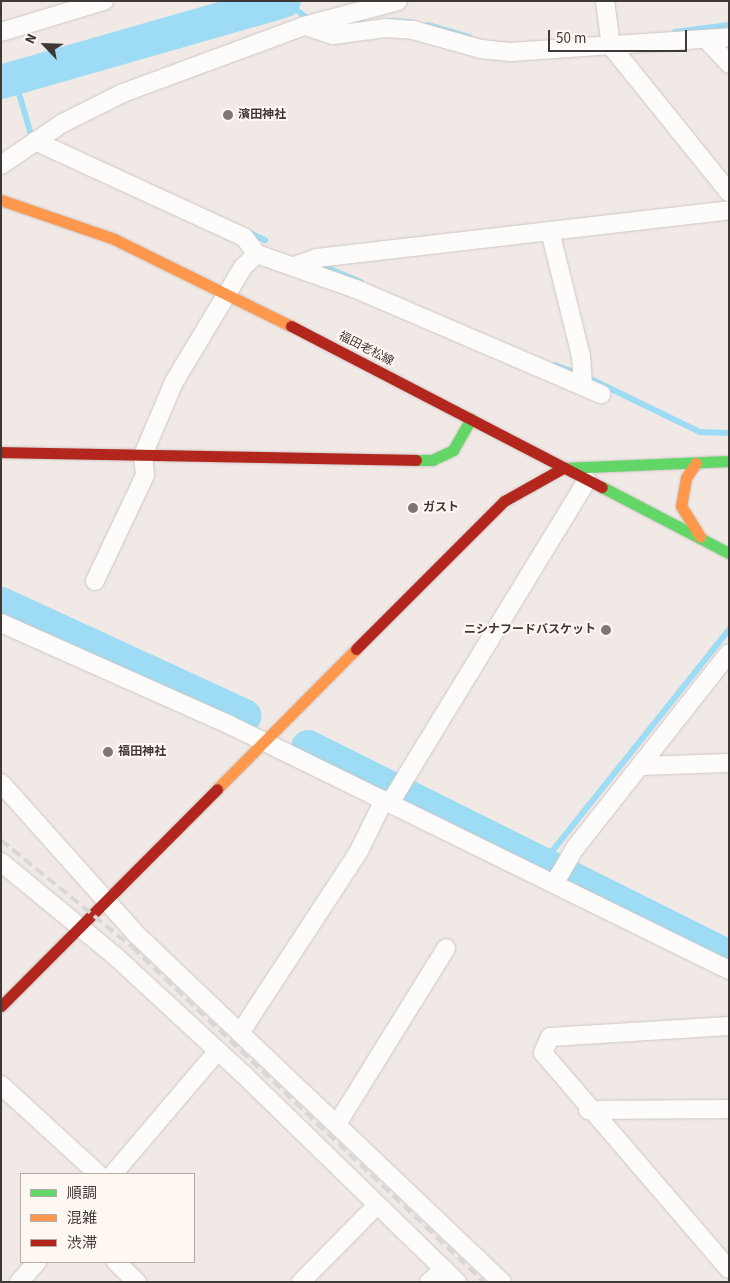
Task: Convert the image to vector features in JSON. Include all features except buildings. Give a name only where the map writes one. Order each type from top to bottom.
[{"type":"street","points":[[1,32],[104,1]]},
{"type":"street","points":[[1,165],[35,142],[123,93],[304,26],[397,1]]},
{"type":"street","points":[[605,1],[611,46],[729,192]]},
{"type":"street","points":[[304,26],[333,35],[386,28],[413,30],[481,49],[511,52],[729,37]]},
{"type":"street","points":[[706,40],[729,64]]},
{"type":"street","points":[[35,142],[244,237],[257,254],[294,266],[601,394]]},
{"type":"street","name":"福田老松線","points":[[1,200],[114,239],[227,293],[566,467],[729,462]]},
{"type":"street","points":[[294,266],[317,258],[729,210]]},
{"type":"street","points":[[550,231],[581,356],[583,386]]},
{"type":"street","points":[[95,581],[145,475],[143,455],[174,382],[249,259],[257,254]]},
{"type":"street","points":[[1,452],[432,460],[453,450],[471,419]]},
{"type":"street","points":[[696,463],[686,478],[681,506],[701,538]]},
{"type":"street","points":[[1,1006],[504,501],[566,467],[587,480],[729,553]]},
{"type":"street","points":[[240,1033],[359,851],[389,800],[401,782],[407,778],[506,620],[587,480]]},
{"type":"street","points":[[1,623],[558,877],[729,970]]},
{"type":"street","points":[[558,877],[641,766],[729,654]]},
{"type":"street","points":[[641,766],[729,763]]},
{"type":"street","points":[[1,783],[136,934],[502,1282]]},
{"type":"street","points":[[1,862],[80,926],[217,1052],[457,1282]]},
{"type":"street","points":[[337,1124],[446,948]]},
{"type":"street","points":[[729,1026],[550,1037],[543,1053],[588,1110],[729,1269]]},
{"type":"street","points":[[114,1173],[217,1052]]},
{"type":"street","points":[[1,1084],[97,1173]]},
{"type":"street","points":[[588,1110],[729,1109]]},
{"type":"street","points":[[301,1282],[376,1206]]},
{"type":"street","points":[[19,1282],[36,1263]]},
{"type":"street","points":[[428,1282],[444,1269]]},
{"type":"waterway","points":[[1,82],[284,1]]},
{"type":"waterway","points":[[285,1],[305,16]]},
{"type":"waterway","points":[[388,21],[409,22]]},
{"type":"waterway","points":[[341,24],[362,23]]},
{"type":"waterway","points":[[428,25],[469,37]]},
{"type":"waterway","points":[[675,32],[729,25]]},
{"type":"waterway","points":[[15,78],[31,133]]},
{"type":"waterway","points":[[248,232],[265,240]]},
{"type":"waterway","points":[[321,265],[361,282]]},
{"type":"waterway","points":[[555,365],[574,372]]},
{"type":"waterway","points":[[591,379],[700,432],[729,433]]},
{"type":"waterway","points":[[1,604],[244,716]]},
{"type":"waterway","points":[[542,864],[729,630]]},
{"type":"waterway","points":[[308,747],[729,957]]},
{"type":"railway","points":[[1,840],[132,947],[484,1282]]},
{"type":"traffic: fast","points":[[416,460],[432,460],[453,450],[471,419]]},
{"type":"traffic: fast","points":[[563,468],[729,461]]},
{"type":"traffic: fast","points":[[602,487],[729,553]]},
{"type":"traffic: slow","points":[[1,200],[114,239],[291,326]]},
{"type":"traffic: slow","points":[[696,463],[686,478],[681,506],[700,537]]},
{"type":"traffic: slow","points":[[217,789],[356,649]]},
{"type":"traffic: jam","points":[[291,326],[602,487]]},
{"type":"traffic: jam","points":[[1,452],[416,460]]},
{"type":"traffic: jam","points":[[356,649],[504,501],[563,468]]},
{"type":"traffic: jam","points":[[1,1006],[217,789]]},
{"type":"place","name":"濱田神社","points":[[228,115]]},
{"type":"place","name":"ガスト","points":[[413,508]]},
{"type":"place","name":"ニシナフードバスケット","points":[[606,630]]},
{"type":"place","name":"福田神社","points":[[108,752]]}]
